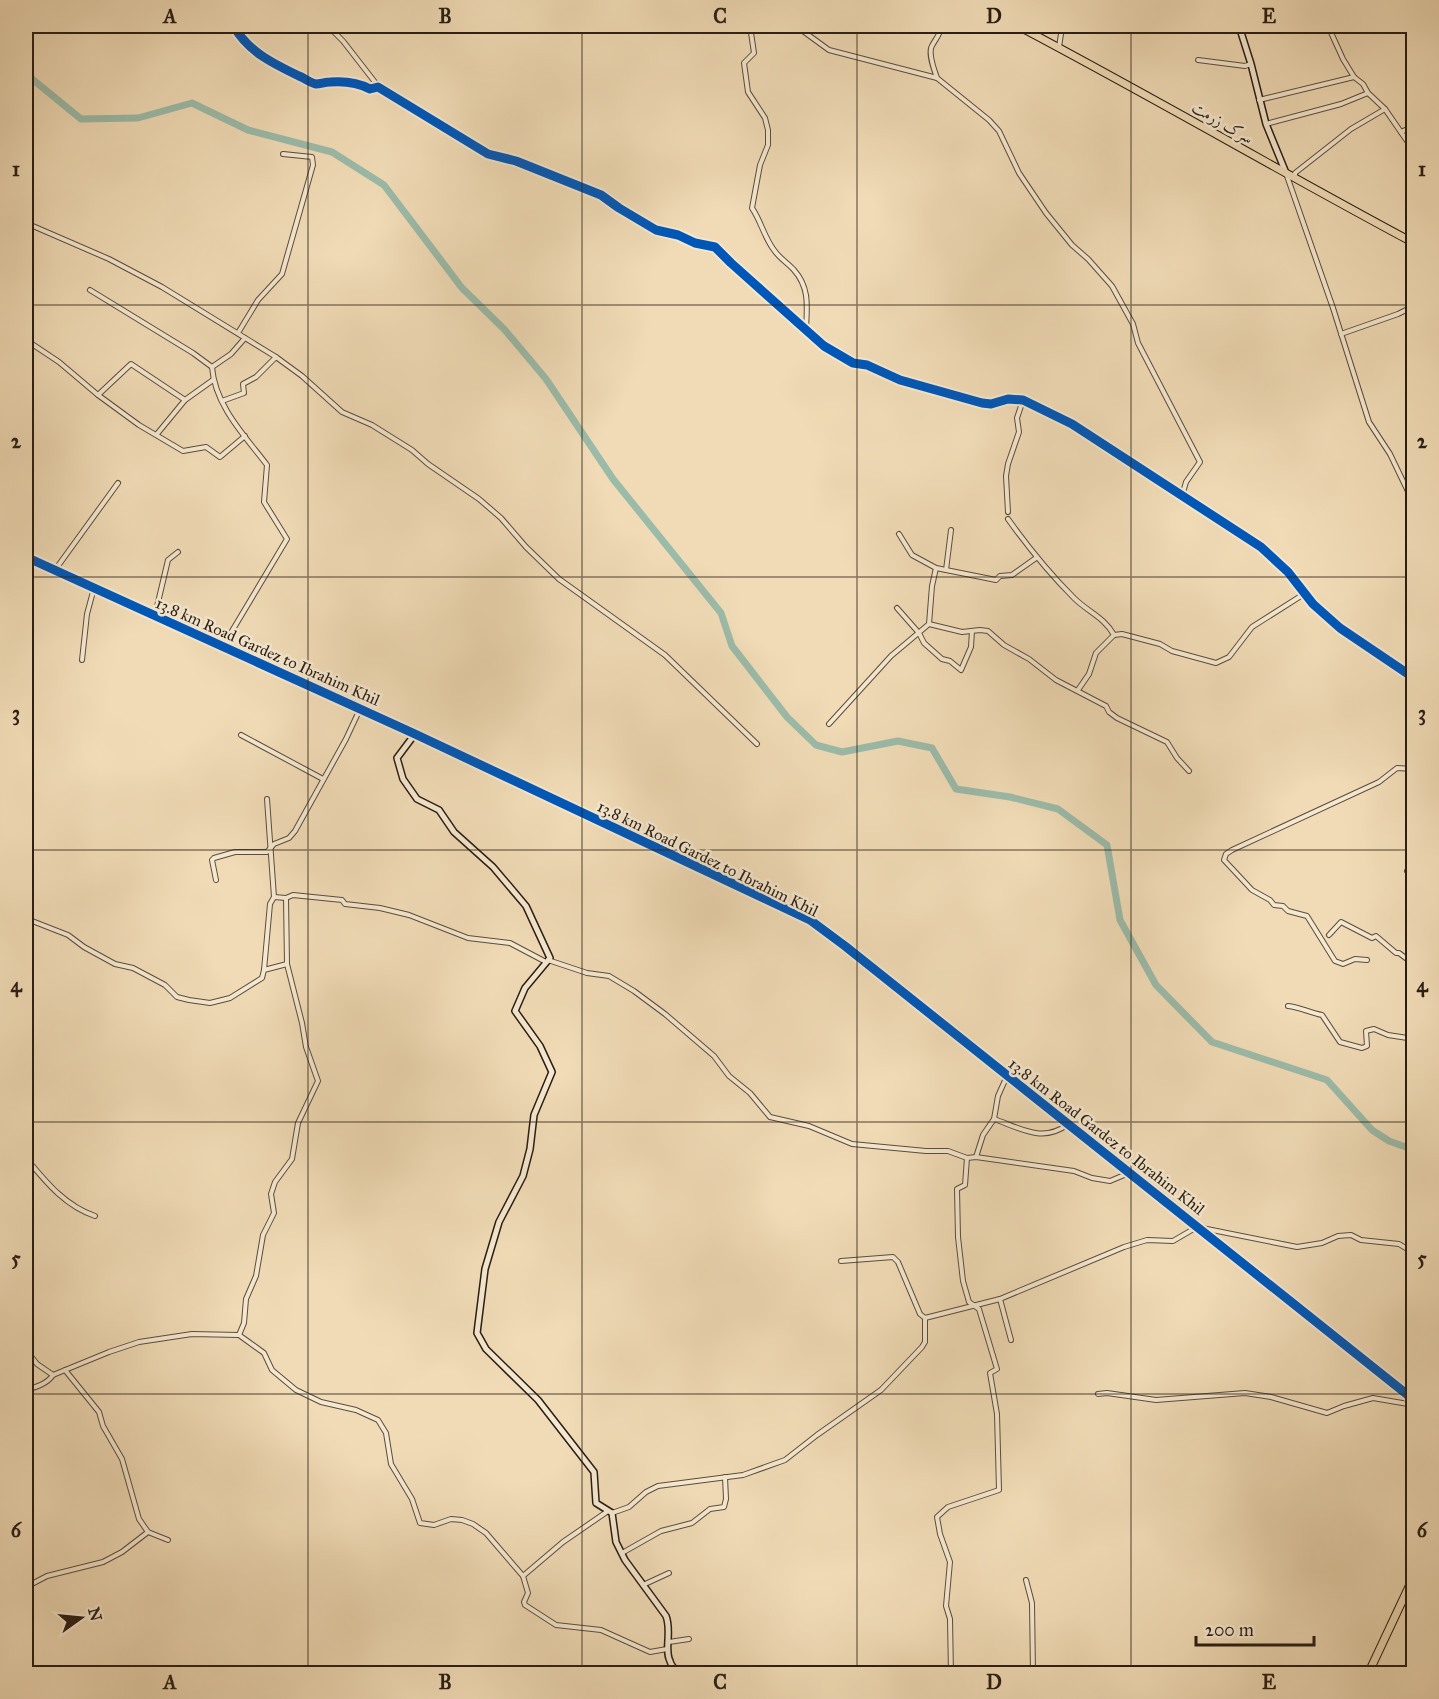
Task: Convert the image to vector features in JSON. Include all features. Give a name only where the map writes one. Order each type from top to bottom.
[{"type":"highway","name":"سرک زرمت","points":[[1018,26],[1159,100],[1286,174],[1412,240]]},
{"type":"highway","points":[[1368,1674],[1413,1576]]},
{"type":"street","points":[[234,26],[241,38],[252,49],[315,84],[331,81],[375,88],[488,154],[516,161],[601,195],[656,230],[715,247],[824,346],[854,363],[867,365],[900,380],[982,403],[991,404],[1008,399],[1023,400],[1072,424],[1260,547],[1288,572],[1304,594],[1340,628],[1413,678]]},
{"type":"street","points":[[328,26],[344,41],[375,88]]},
{"type":"street","points":[[750,26],[754,53],[744,63],[748,92],[765,118],[768,130],[768,145],[760,165],[752,208],[759,217],[762,229],[775,252],[795,271],[804,285],[808,297],[806,329]]},
{"type":"street","points":[[796,26],[802,27],[829,50],[934,77],[989,120],[999,131],[1019,173],[1046,213],[1112,286],[1133,324],[1138,343],[1200,462],[1186,482],[1182,496]]},
{"type":"street","points":[[934,77],[931,49],[941,26]]},
{"type":"street","points":[[1059,47],[1062,34],[1060,26]]},
{"type":"street","points":[[1239,26],[1266,124],[1286,174],[1370,422],[1390,454],[1413,504]]},
{"type":"street","points":[[1328,26],[1354,77],[1385,109],[1413,151]]},
{"type":"street","points":[[1198,60],[1245,66],[1251,64]]},
{"type":"street","points":[[1259,100],[1354,77]]},
{"type":"street","points":[[1266,124],[1341,104],[1368,93]]},
{"type":"street","points":[[1295,178],[1295,173],[1351,129],[1385,109]]},
{"type":"street","points":[[1401,132],[1413,126]]},
{"type":"street","points":[[238,333],[258,300],[282,274],[313,165],[312,157],[283,154]]},
{"type":"street","points":[[26,223],[110,259],[162,287],[276,357],[302,376],[342,412],[392,436],[479,499],[559,579],[665,655],[757,744]]},
{"type":"street","points":[[90,290],[212,367],[213,380],[228,414],[267,465],[264,502],[287,539],[223,646]]},
{"type":"street","points":[[1341,334],[1398,314],[1413,306]]},
{"type":"street","points":[[212,367],[231,354],[246,338]]},
{"type":"street","points":[[26,340],[59,362],[139,425],[183,451],[206,447],[220,458],[245,436]]},
{"type":"street","points":[[222,401],[244,393],[243,384],[256,377],[276,357]]},
{"type":"street","points":[[98,395],[131,364],[148,373],[185,400]]},
{"type":"street","points":[[157,434],[185,400],[213,380]]},
{"type":"street","points":[[1008,512],[1006,476],[1019,432],[1017,418],[1023,400]]},
{"type":"street","points":[[55,570],[117,483]]},
{"type":"street","points":[[1008,519],[1037,558],[1077,601],[1109,625],[1114,635]]},
{"type":"street","points":[[946,570],[951,530]]},
{"type":"street","points":[[899,534],[912,555],[936,568],[996,580],[1000,576],[1012,575],[1037,558]]},
{"type":"street","points":[[155,615],[168,560],[178,552]]},
{"type":"street","name":"13.8 km Road Gardez to Ibrahim Khil","points":[[26,557],[415,734],[810,920],[1413,1400]]},
{"type":"street","points":[[828,724],[891,656],[929,624],[936,568]]},
{"type":"street","points":[[82,660],[87,614],[94,588]]},
{"type":"street","points":[[1078,690],[1089,674],[1096,653],[1114,635],[1122,634],[1160,644],[1172,651],[1216,663],[1228,657],[1252,627],[1304,594]]},
{"type":"street","points":[[897,608],[919,633],[924,643],[942,659],[950,661],[961,670],[970,647],[972,631]]},
{"type":"street","points":[[929,624],[962,632],[988,631],[1004,645],[1029,659],[1056,680],[1106,706],[1109,712],[1117,718],[1167,742],[1177,758],[1190,771]]},
{"type":"street","points":[[216,880],[212,860],[214,858],[235,852],[267,852],[274,844],[289,838],[296,831],[360,709]]},
{"type":"street","points":[[415,734],[398,758],[403,779],[417,799],[439,810],[454,832],[493,867],[526,906],[550,958],[525,988],[515,1011],[540,1046],[552,1072],[534,1115],[530,1149],[523,1176],[499,1222],[485,1269],[477,1333],[486,1349],[538,1400],[594,1472],[596,1503],[610,1512],[616,1542],[666,1616],[669,1661],[679,1674]]},
{"type":"street","points":[[241,735],[323,779]]},
{"type":"street","points":[[1367,960],[1355,959],[1343,964],[1335,961],[1307,916],[1288,911],[1283,906],[1274,905],[1270,900],[1252,890],[1224,860],[1226,854],[1232,850],[1379,782],[1397,768],[1413,769]]},
{"type":"street","points":[[26,916],[27,919],[46,928],[68,935],[84,947],[115,964],[133,968],[157,980],[177,997],[210,1003],[230,998],[262,978],[264,970],[270,904],[274,897],[267,799]]},
{"type":"street","points":[[1407,871],[1413,874]]},
{"type":"street","points":[[274,897],[286,898],[293,895],[342,900],[345,904],[409,915],[468,938],[510,943],[546,961],[587,973],[609,976],[634,991],[714,1056],[729,1076],[750,1093],[770,1117],[808,1126],[852,1144],[948,1151],[966,1158],[976,1157],[1074,1171],[1092,1178],[1110,1181],[1129,1173]]},
{"type":"street","points":[[239,1335],[244,1323],[246,1299],[256,1276],[263,1235],[274,1213],[271,1194],[275,1182],[292,1159],[298,1123],[318,1082],[306,1047],[287,964],[286,898]]},
{"type":"street","points":[[1329,934],[1341,922],[1372,938],[1376,936],[1413,962]]},
{"type":"street","points":[[264,970],[287,964]]},
{"type":"street","points":[[1288,1006],[1322,1015],[1340,1042],[1346,1044],[1362,1048],[1367,1046],[1366,1031],[1374,1029],[1388,1035],[1413,1039]]},
{"type":"street","points":[[976,1157],[983,1136],[994,1119],[998,1096],[1006,1076]]},
{"type":"street","points":[[994,1119],[1039,1134],[1049,1134],[1067,1125]]},
{"type":"street","points":[[26,1158],[51,1188],[74,1207],[95,1216]]},
{"type":"street","points":[[951,1674],[950,1619],[946,1606],[950,1562],[940,1534],[937,1517],[948,1507],[999,1490],[997,1414],[990,1372],[997,1369],[979,1309],[969,1302],[963,1281],[958,1237],[957,1190],[965,1185],[966,1158]]},
{"type":"street","points":[[925,1318],[1000,1299],[1124,1247],[1147,1240],[1173,1241],[1197,1227],[1297,1247],[1322,1243],[1338,1236],[1351,1235],[1361,1240],[1399,1244],[1413,1253]]},
{"type":"street","points":[[841,1261],[893,1257],[898,1262],[920,1314],[925,1318]]},
{"type":"street","points":[[1000,1299],[1011,1340]]},
{"type":"street","points":[[523,1576],[563,1542],[610,1512],[629,1507],[646,1492],[658,1486],[743,1475],[785,1460],[881,1390],[922,1347],[925,1342],[925,1318]]},
{"type":"street","points":[[26,1390],[39,1386],[51,1379],[53,1375],[140,1342],[192,1334],[239,1335],[264,1353],[272,1370],[296,1390],[321,1402],[356,1410],[378,1420],[386,1433],[391,1464],[412,1499],[420,1523],[435,1525],[451,1519],[473,1524],[486,1533],[523,1576],[528,1593],[525,1605],[546,1620],[561,1626],[601,1630],[650,1652],[689,1639]]},
{"type":"street","points":[[26,1350],[37,1364],[53,1375]]},
{"type":"street","points":[[65,1370],[99,1412],[103,1426],[122,1460],[139,1519],[148,1532],[168,1540]]},
{"type":"street","points":[[1098,1394],[1107,1393],[1156,1400],[1245,1394],[1271,1397],[1327,1413],[1373,1398],[1413,1405]]},
{"type":"street","points":[[622,1552],[661,1531],[692,1523],[710,1509],[724,1507],[725,1477]]},
{"type":"street","points":[[26,1587],[47,1576],[103,1562],[122,1552],[148,1532]]},
{"type":"street","points":[[643,1585],[669,1572]]},
{"type":"street","points":[[1026,1580],[1032,1603],[1033,1674]]},
{"type":"street","points":[[1212,1674],[1255,1671],[1280,1674]]},
{"type":"waterway","points":[[26,74],[81,119],[138,118],[192,103],[248,130],[332,152],[384,185],[462,288],[505,330],[546,379],[613,479],[721,613],[732,646],[787,717],[816,745],[842,752],[898,741],[932,748],[956,789],[1010,797],[1058,809],[1107,845],[1120,920],[1156,985],[1212,1042],[1327,1080],[1372,1130],[1389,1141],[1414,1150]]},
{"type":"cycle path","points":[[234,26],[246,43],[262,56],[312,83],[340,82],[370,89],[378,87],[488,154],[516,161],[601,195],[656,230],[715,247],[824,346],[853,363],[867,365],[900,380],[982,403],[991,404],[1008,399],[1023,400],[1072,424],[1261,547],[1288,572],[1313,604],[1340,628],[1414,678]]},
{"type":"cycle path","points":[[26,557],[415,734],[810,920],[1414,1400]]}]
